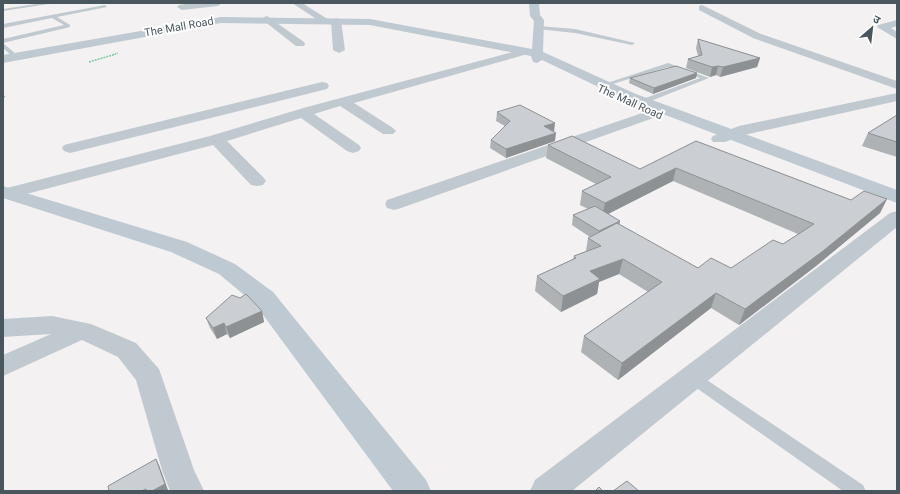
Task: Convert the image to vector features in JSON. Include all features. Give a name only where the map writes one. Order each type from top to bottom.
[{"type":"main road","points":[[530,54],[539,28],[539,20],[535,16],[534,3]]},
{"type":"main road","points":[[530,54],[526,47],[530,19],[535,16]]},
{"type":"main road","name":"The Mall Road","points":[[3,58],[206,21],[267,19],[357,21],[530,54],[604,85],[649,108],[897,207]]},
{"type":"main road","name":"The Mall Road","points":[[530,54],[620,100],[649,108]]},
{"type":"main road","name":"The Mall Road","points":[[723,137],[897,197]]},
{"type":"main road","points":[[6,193],[179,247],[227,268],[264,298],[414,491]]},
{"type":"street","points":[[179,5],[218,3]]},
{"type":"street","points":[[296,3],[324,20]]},
{"type":"street","points":[[179,5],[192,15],[206,21]]},
{"type":"street","points":[[702,8],[757,36],[897,85]]},
{"type":"street","points":[[267,19],[300,44]]},
{"type":"street","points":[[336,21],[339,50]]},
{"type":"street","points":[[897,23],[882,27],[897,36]]},
{"type":"street","points":[[6,193],[216,139],[308,111],[530,54]]},
{"type":"street","points":[[70,148],[322,86]]},
{"type":"street","points":[[291,93],[308,111],[353,148]]},
{"type":"street","points":[[723,137],[739,131],[897,97]]},
{"type":"street","points":[[342,102],[388,131]]},
{"type":"street","points":[[394,204],[649,108]]},
{"type":"street","points":[[216,139],[257,181]]},
{"type":"street","points":[[547,491],[694,378],[788,300],[897,217]]},
{"type":"street","points":[[3,328],[52,325],[82,330],[127,350],[149,376],[178,470],[188,491]]},
{"type":"street","points":[[3,366],[82,330]]},
{"type":"lane","points":[[3,10],[53,3]]},
{"type":"lane","points":[[3,26],[105,6]]},
{"type":"lane","points":[[3,41],[68,26],[54,17]]},
{"type":"lane","points":[[539,28],[575,31],[632,42]]},
{"type":"lane","points":[[3,46],[15,56]]},
{"type":"lane","points":[[604,85],[668,65],[706,78],[649,108]]},
{"type":"lane","points":[[694,378],[857,491]]},
{"type":"building","points":[[698,39],[760,58],[723,67],[712,67],[688,59],[702,55]]},
{"type":"building","points":[[676,66],[697,73],[654,88],[630,78]]},
{"type":"building","points":[[520,105],[555,123],[544,126],[556,133],[506,149],[491,140],[510,121],[497,112]]},
{"type":"building","points":[[897,115],[897,142],[868,133]]},
{"type":"building","points":[[572,136],[640,169],[696,141],[851,200],[864,191],[887,199],[823,251],[745,309],[716,293],[622,363],[584,336],[662,282],[623,259],[590,271],[600,279],[563,296],[537,276],[576,258],[574,256],[601,246],[588,238],[617,223],[698,268],[711,258],[731,268],[773,240],[783,244],[814,224],[676,168],[605,203],[582,191],[611,177],[548,145]]},
{"type":"building","points":[[595,206],[620,221],[599,231],[573,215]]},
{"type":"building","points":[[246,294],[262,311],[226,327],[224,323],[213,328],[206,318],[232,295],[240,298]]},
{"type":"building","points":[[156,459],[165,484],[152,491],[147,491],[146,489],[141,491],[109,491],[108,486]]},
{"type":"building","points":[[627,481],[639,491],[613,491]]},
{"type":"building","points":[[599,487],[603,491],[595,491]]}]
